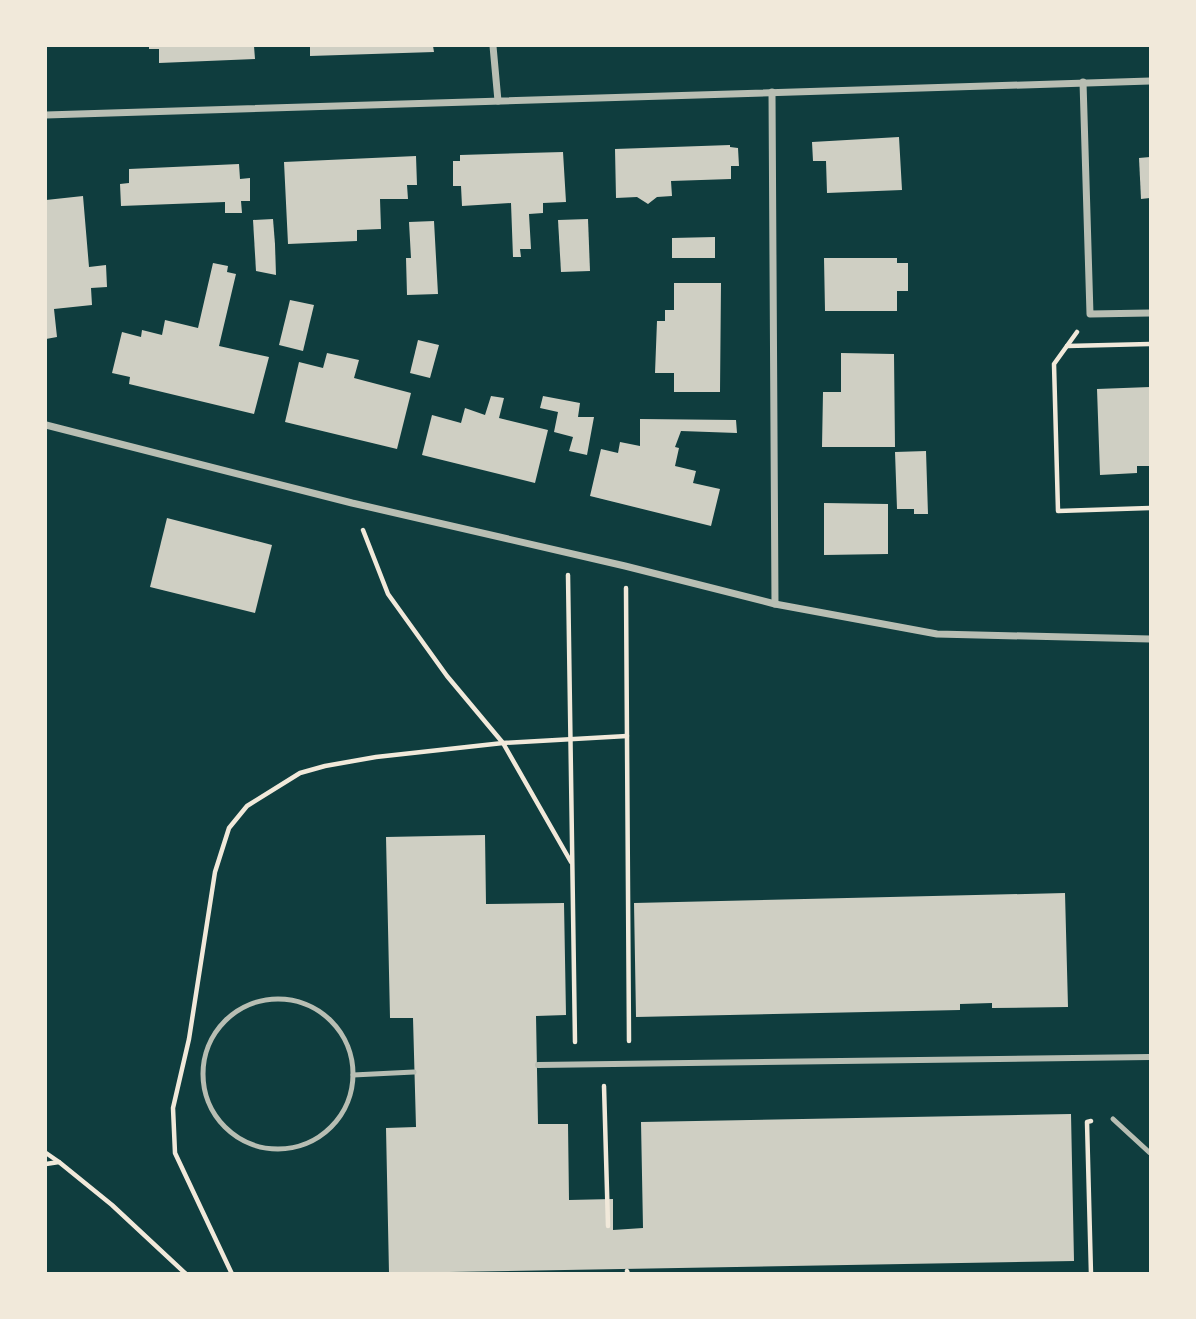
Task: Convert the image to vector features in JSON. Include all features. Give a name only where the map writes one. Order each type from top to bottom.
[{"type":"street","points":[[493,46],[498,100]]},
{"type":"street","points":[[46,115],[1150,81]]},
{"type":"street","points":[[1083,82],[1090,314],[1150,313]]},
{"type":"street","points":[[772,92],[775,604]]},
{"type":"street","points":[[46,425],[352,503],[625,566],[775,604],[937,634],[1150,639]]},
{"type":"street","points":[[538,1065],[1150,1057]]},
{"type":"lane","points":[[277,999],[301,1002],[322,1013],[339,1030],[349,1051],[353,1075],[348,1100],[335,1122],[315,1139],[291,1148],[265,1148],[241,1140],[220,1123],[207,1101],[202,1076],[206,1052],[216,1031],[232,1014],[254,1002],[277,999]]},
{"type":"lane","points":[[353,1075],[414,1072]]},
{"type":"lane","points":[[1114,1119],[1150,1153]]},
{"type":"path","points":[[1090,314],[1054,363],[1058,511],[1150,508]]},
{"type":"path","points":[[1066,346],[1150,344]]},
{"type":"path","points":[[352,503],[388,594],[447,676],[503,743],[572,864]]},
{"type":"path","points":[[568,553],[576,1064]]},
{"type":"path","points":[[625,566],[629,1063]]},
{"type":"path","points":[[232,1273],[175,1153],[173,1108],[189,1039],[215,872],[229,828],[247,806],[300,774],[325,766],[376,757],[503,743],[627,736]]},
{"type":"path","points":[[604,1064],[608,1226]]},
{"type":"path","points":[[1091,1273],[1087,1122],[1114,1119]]},
{"type":"path","points":[[46,1153],[112,1205],[186,1273]]},
{"type":"path","points":[[46,1164],[59,1161]]},
{"type":"building","points":[[149,46],[254,46],[255,59],[159,63],[159,49],[149,49]]},
{"type":"building","points":[[310,46],[433,46],[434,52],[310,56]]},
{"type":"building","points":[[899,137],[902,190],[827,193],[826,161],[813,161],[812,142]]},
{"type":"building","points":[[730,145],[738,148],[739,166],[731,166],[731,179],[671,181],[672,196],[657,197],[648,204],[637,197],[616,198],[615,149]]},
{"type":"building","points":[[563,152],[566,202],[543,203],[543,213],[529,214],[531,249],[520,249],[521,257],[513,257],[511,203],[462,206],[461,186],[453,186],[453,161],[460,161],[460,155]]},
{"type":"building","points":[[416,156],[417,185],[407,185],[408,199],[380,199],[381,229],[357,230],[357,241],[288,244],[284,162]]},
{"type":"building","points":[[1150,157],[1150,198],[1141,199],[1139,158]]},
{"type":"building","points":[[239,164],[240,179],[250,178],[250,201],[241,201],[242,213],[225,213],[225,202],[121,206],[120,184],[129,183],[129,169]]},
{"type":"building","points":[[83,196],[89,267],[106,265],[107,287],[91,288],[92,305],[54,309],[57,337],[46,339],[46,200]]},
{"type":"building","points":[[273,219],[276,275],[256,271],[253,220]]},
{"type":"building","points":[[588,219],[590,271],[561,272],[558,220]]},
{"type":"building","points":[[434,221],[438,294],[407,295],[406,258],[411,258],[409,222]]},
{"type":"building","points":[[715,237],[715,258],[672,258],[672,238]]},
{"type":"building","points":[[824,258],[897,258],[897,263],[908,263],[908,291],[897,291],[897,311],[825,311]]},
{"type":"building","points":[[213,263],[228,266],[227,272],[236,274],[219,346],[269,357],[254,414],[129,384],[130,377],[112,373],[122,332],[141,337],[142,330],[162,335],[165,320],[198,328]]},
{"type":"building","points":[[674,283],[721,283],[720,392],[674,392],[674,373],[655,373],[657,321],[665,321],[665,310],[674,310]]},
{"type":"building","points":[[290,300],[314,305],[303,351],[279,345]]},
{"type":"building","points":[[418,340],[439,345],[430,378],[410,373]]},
{"type":"building","points":[[327,353],[359,360],[354,378],[411,393],[397,449],[285,422],[299,362],[323,368]]},
{"type":"building","points":[[841,353],[894,354],[895,447],[822,447],[823,392],[841,392]]},
{"type":"building","points":[[1150,387],[1150,466],[1137,466],[1137,473],[1100,475],[1097,389]]},
{"type":"building","points":[[491,396],[504,398],[499,418],[548,430],[535,483],[422,455],[432,415],[461,423],[465,408],[485,415]]},
{"type":"building","points":[[543,396],[580,403],[578,417],[594,417],[587,455],[569,451],[573,437],[554,432],[558,412],[540,408]]},
{"type":"building","points":[[640,419],[736,420],[737,433],[681,431],[675,447],[679,448],[675,466],[696,471],[693,483],[720,489],[711,526],[590,496],[601,449],[618,453],[620,442],[640,446]]},
{"type":"building","points":[[926,451],[928,514],[914,514],[914,509],[897,509],[895,452]]},
{"type":"building","points":[[824,503],[888,504],[888,554],[824,555]]},
{"type":"building","points":[[167,518],[272,545],[255,613],[150,587]]},
{"type":"building","points":[[485,835],[486,904],[564,903],[566,1015],[536,1016],[538,1124],[568,1124],[569,1200],[613,1199],[613,1230],[643,1228],[641,1122],[1071,1114],[1074,1261],[389,1273],[386,1128],[416,1127],[413,1018],[390,1018],[386,837]]},
{"type":"building","points":[[1065,893],[1068,1007],[992,1008],[992,1003],[960,1004],[960,1010],[636,1017],[634,903]]}]
